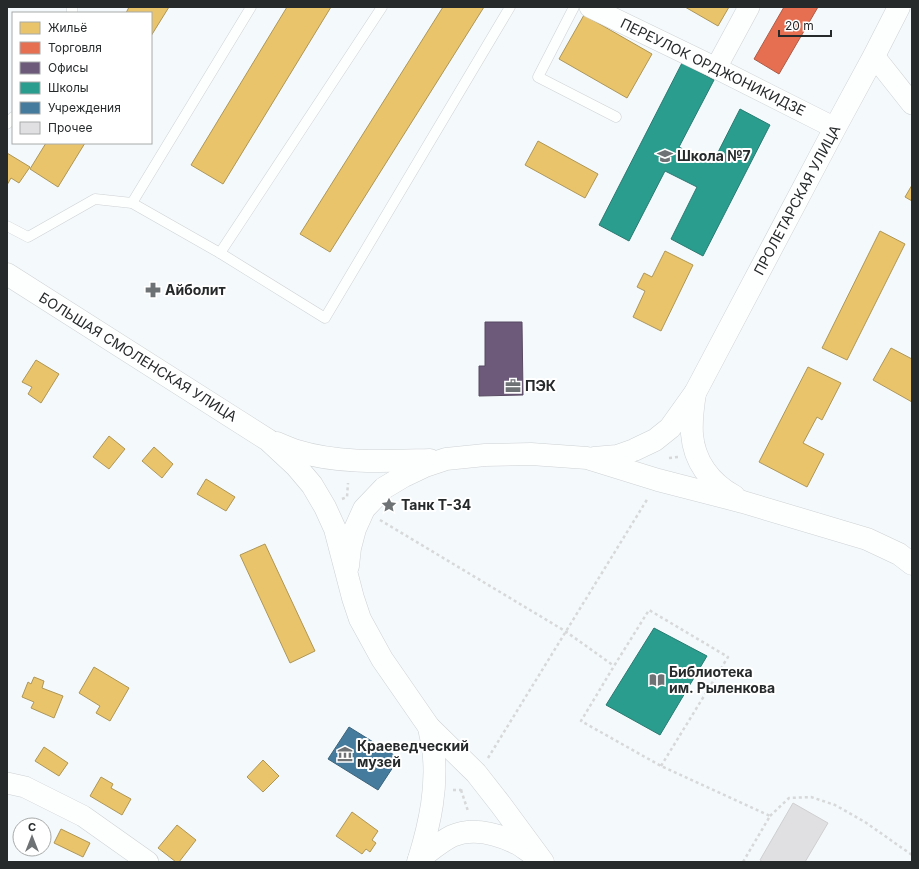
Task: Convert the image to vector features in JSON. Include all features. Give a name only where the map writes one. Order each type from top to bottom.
[{"type":"main road","name":"ПРОЛЕТАРСКАЯ УЛИЦА","points":[[587,458],[617,456],[656,440],[670,428],[695,393],[899,7]]},
{"type":"main road","name":"БОЛЬШАЯ СМОЛЕНСКАЯ УЛИЦА","points":[[7,274],[268,440],[296,466],[312,485],[325,506],[335,529],[353,598],[367,634],[382,659],[429,727]]},
{"type":"main road","name":"ПРОЛЕТАРСКАЯ УЛИЦА","points":[[695,393],[692,415],[692,434],[696,453],[702,467],[712,480],[726,492],[743,502]]},
{"type":"main road","name":"БОЛЬШАЯ СМОЛЕНСКАЯ УЛИЦА","points":[[268,440],[298,451],[321,457],[348,460],[388,461],[446,459]]},
{"type":"main road","points":[[347,576],[350,548],[355,529],[364,509],[384,488],[425,466],[446,459],[485,455],[531,454],[587,458],[658,480],[743,502],[867,539],[899,554],[912,564]]},
{"type":"main road","points":[[419,861],[432,810],[434,791],[433,748],[429,727]]},
{"type":"main road","points":[[429,727],[476,773],[502,805],[542,861]]},
{"type":"main road","points":[[419,861],[437,845],[453,836],[472,831],[497,835],[518,844],[542,861]]},
{"type":"street","name":"ПЕРЕУЛОК ОРДЖОНИКИДЗЕ","points":[[590,7],[835,128]]},
{"type":"street","points":[[716,68],[749,7]]},
{"type":"street","points":[[874,56],[912,104]]},
{"type":"street","points":[[7,783],[25,787],[83,816],[148,862]]},
{"type":"lane","points":[[132,203],[251,7]]},
{"type":"lane","points":[[220,253],[382,7]]},
{"type":"lane","points":[[7,226],[28,237],[95,199],[132,203],[220,253],[325,318],[510,7]]},
{"type":"lane","points":[[574,7],[538,77],[616,117]]},
{"type":"path","points":[[341,500],[347,497],[348,483]]},
{"type":"path","points":[[486,760],[648,497]]},
{"type":"path","points":[[376,518],[565,631],[614,666]]},
{"type":"path","points":[[661,766],[728,657],[649,610],[581,721],[661,766],[770,816]]},
{"type":"path","points":[[461,790],[468,811]]},
{"type":"path","points":[[743,862],[770,816],[789,798],[811,797],[835,805],[865,822],[912,855]]},
{"type":"building: Жильё","points":[[129,7],[169,7],[152,34],[152,12],[126,12]]},
{"type":"building: Жильё","points":[[287,7],[331,7],[223,184],[191,165]]},
{"type":"building: Жильё","points":[[443,7],[484,7],[330,252],[300,234]]},
{"type":"building: Жильё","points":[[685,7],[729,7],[718,26]]},
{"type":"building: Жильё","points":[[584,15],[652,54],[627,98],[559,59]]},
{"type":"building: Жильё","points":[[538,141],[598,174],[585,198],[525,165]]},
{"type":"building: Жильё","points":[[45,144],[84,144],[58,187],[30,169]]},
{"type":"building: Жильё","points":[[7,153],[30,167],[19,183],[11,178],[7,185]]},
{"type":"building: Жильё","points":[[912,185],[912,201],[905,197]]},
{"type":"building: Жильё","points":[[880,231],[905,244],[847,360],[822,348]]},
{"type":"building: Жильё","points":[[665,251],[693,265],[661,331],[633,317],[645,291],[637,287],[644,273],[652,277]]},
{"type":"building: Жильё","points":[[891,348],[912,359],[912,402],[873,380]]},
{"type":"building: Жильё","points":[[36,360],[59,374],[41,403],[28,394],[32,387],[22,382]]},
{"type":"building: Жильё","points":[[808,367],[841,383],[822,420],[817,417],[803,443],[824,454],[807,487],[759,462]]},
{"type":"building: Жильё","points":[[109,436],[125,449],[109,469],[93,457]]},
{"type":"building: Жильё","points":[[154,447],[173,464],[162,478],[142,461]]},
{"type":"building: Жильё","points":[[206,479],[235,497],[226,511],[197,494]]},
{"type":"building: Жильё","points":[[265,544],[315,651],[290,663],[240,555]]},
{"type":"building: Жильё","points":[[94,667],[129,688],[110,721],[96,713],[100,706],[79,693]]},
{"type":"building: Жильё","points":[[34,677],[44,681],[42,688],[63,696],[54,718],[31,708],[34,702],[22,697],[28,682],[31,684]]},
{"type":"building: Жильё","points":[[44,747],[68,763],[59,776],[35,761]]},
{"type":"building: Жильё","points":[[263,760],[279,776],[263,792],[247,777]]},
{"type":"building: Жильё","points":[[101,777],[113,784],[111,788],[131,799],[122,815],[90,796]]},
{"type":"building: Жильё","points":[[352,812],[378,831],[372,840],[376,843],[370,852],[366,849],[362,854],[336,836]]},
{"type":"building: Жильё","points":[[177,825],[196,840],[179,862],[176,862],[158,848]]},
{"type":"building: Жильё","points":[[61,829],[90,843],[83,857],[54,843]]},
{"type":"building: Торговля","points":[[784,7],[818,7],[779,74],[754,59]]},
{"type":"building: Офисы","points":[[485,322],[522,322],[523,395],[479,396],[479,366],[485,366]]},
{"type":"building: Школы","name":"Школа №7","points":[[682,63],[714,80],[679,147],[712,164],[740,109],[770,125],[703,256],[671,239],[697,187],[665,171],[629,241],[599,225]]},
{"type":"building: Школы","name":"Библиотека им. Рыленкова","points":[[654,628],[707,656],[660,735],[606,705]]},
{"type":"building: Учреждения","points":[[349,727],[399,758],[378,790],[328,759]]},
{"type":"building: Прочее","points":[[793,803],[828,823],[805,862],[763,862],[760,860]]},
{"type":"place","name":"Школа №7","points":[[665,156]]},
{"type":"place","name":"Айболит","points":[[153,290]]},
{"type":"place","name":"ПЭК","points":[[513,386]]},
{"type":"place","name":"Танк Т-34","points":[[389,505]]},
{"type":"place","name":"Библиотека им. Рыленкова","points":[[657,680]]},
{"type":"place","name":"Краеведческий музей","points":[[345,754]]}]
